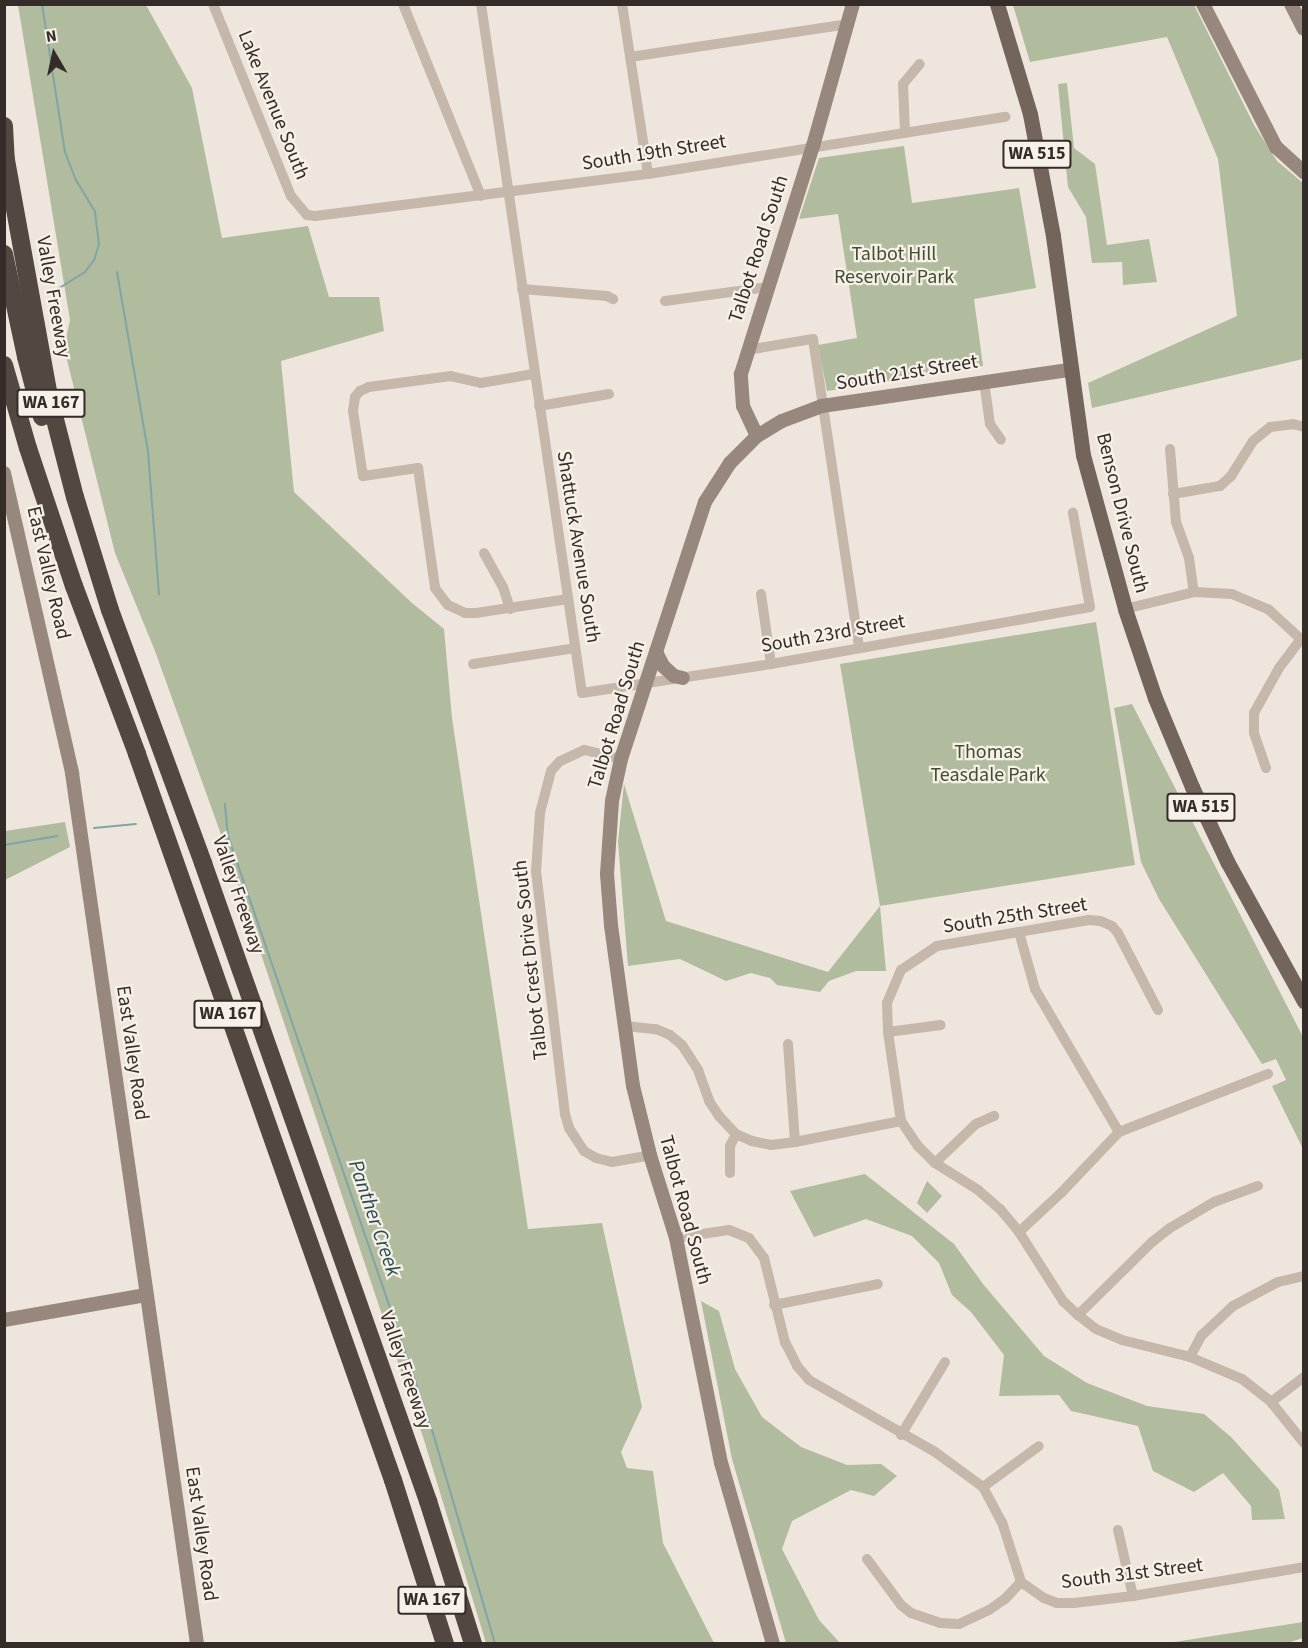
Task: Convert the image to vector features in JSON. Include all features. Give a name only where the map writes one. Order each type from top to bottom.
[{"type":"highway","name":"Valley Freeway","points":[[4,126],[5,154],[49,396],[75,497],[110,610],[203,863],[428,1501],[456,1593],[463,1606],[473,1644]]},
{"type":"highway","points":[[4,254],[26,357],[49,442],[96,590],[100,599],[110,610]]},
{"type":"highway","points":[[4,309],[33,430],[36,472]]},
{"type":"highway","name":"WA 167","points":[[4,365],[36,472],[397,1490],[445,1644]]},
{"type":"highway","points":[[456,1593],[457,1612],[466,1644]]},
{"type":"main road","name":"Benson Drive South","points":[[997,4],[1030,114],[1053,236],[1070,370],[1090,489],[1125,609],[1155,698],[1192,787],[1228,863],[1304,1001]]},
{"type":"street","name":"Lake Avenue South","points":[[213,4],[291,196],[307,215]]},
{"type":"street","points":[[403,4],[481,196]]},
{"type":"street","name":"Shattuck Avenue South","points":[[481,4],[533,374],[582,693]]},
{"type":"street","points":[[622,4],[648,174]]},
{"type":"street","name":"Talbot Road South","points":[[773,1644],[721,1463],[676,1238],[650,1155],[633,1086],[607,874],[612,801],[621,759],[705,502],[730,463],[757,436],[747,418],[741,390],[747,350],[813,146],[853,4]]},
{"type":"street","points":[[1203,4],[1271,140],[1288,160],[1304,172]]},
{"type":"street","points":[[1291,4],[1304,29]]},
{"type":"street","points":[[630,57],[849,24]]},
{"type":"street","points":[[905,132],[903,84],[920,64]]},
{"type":"street","name":"South 19th Street","points":[[307,215],[315,216],[648,174],[1005,117]]},
{"type":"street","points":[[665,301],[767,287]]},
{"type":"street","points":[[522,289],[608,296],[613,299]]},
{"type":"street","points":[[747,350],[813,339],[859,648]]},
{"type":"street","name":"South 21st Street","points":[[757,436],[782,421],[822,406],[1070,370]]},
{"type":"street","points":[[533,374],[481,383],[451,376],[369,387],[360,391],[355,397],[353,411],[363,476],[418,468],[435,588],[440,597],[454,609],[465,613],[510,609],[568,599]]},
{"type":"street","points":[[984,381],[990,424],[1001,440]]},
{"type":"street","points":[[539,406],[609,394]]},
{"type":"street","points":[[1173,494],[1220,486],[1231,476],[1253,441],[1270,427],[1293,424],[1304,427]]},
{"type":"street","points":[[1170,449],[1176,522],[1190,558],[1194,592]]},
{"type":"street","name":"East Valley Road","points":[[4,473],[72,773],[197,1644]]},
{"type":"street","name":"South 23rd Street","points":[[582,693],[771,664],[1090,607],[1073,513]]},
{"type":"street","points":[[484,554],[501,581],[510,609]]},
{"type":"street","points":[[1125,609],[1194,592],[1232,594],[1269,609],[1302,640],[1279,668],[1254,713],[1254,733],[1266,768]]},
{"type":"street","points":[[761,594],[771,664]]},
{"type":"street","points":[[472,664],[575,648]]},
{"type":"street","points":[[657,652],[663,666],[674,675],[683,678]]},
{"type":"street","name":"Talbot Crest Drive South","points":[[621,759],[584,750],[560,761],[550,771],[540,813],[536,871],[565,1114],[569,1128],[584,1151],[597,1158],[612,1162],[650,1155]]},
{"type":"street","name":"South 25th Street","points":[[901,1121],[888,1032],[887,1003],[894,981],[901,970],[924,952],[950,942],[1089,920],[1112,926],[1158,1010]]},
{"type":"street","points":[[1019,932],[1035,988],[1119,1132]]},
{"type":"street","points":[[888,1032],[941,1025]]},
{"type":"street","points":[[625,1026],[656,1029],[670,1035],[682,1045],[698,1070],[710,1101],[719,1116],[736,1134],[771,1145],[901,1121],[918,1146],[935,1163],[978,1190],[1000,1209],[1018,1232],[1063,1301],[1078,1315],[1096,1329],[1122,1340],[1190,1357],[1242,1379],[1271,1402],[1304,1443]]},
{"type":"street","points":[[788,1044],[795,1142]]},
{"type":"street","points":[[1018,1232],[1061,1193],[1119,1132],[1268,1074]]},
{"type":"street","points":[[935,1163],[976,1124],[994,1116]]},
{"type":"street","points":[[730,1173],[730,1146],[736,1134]]},
{"type":"street","points":[[1078,1315],[1152,1242],[1170,1228],[1214,1202],[1258,1186]]},
{"type":"street","points":[[676,1238],[729,1230],[749,1238],[764,1257],[774,1305],[785,1342],[796,1366],[809,1380],[952,1463],[983,1487],[1002,1522],[1021,1582],[1005,1599],[973,1620],[958,1624],[940,1623],[911,1613],[901,1605],[867,1559]]},
{"type":"street","points":[[1190,1357],[1201,1336],[1233,1306],[1278,1282],[1304,1276]]},
{"type":"street","points":[[774,1305],[878,1284]]},
{"type":"street","points":[[4,1320],[146,1295]]},
{"type":"street","points":[[901,1435],[945,1362]]},
{"type":"street","points":[[1271,1402],[1304,1377]]},
{"type":"street","points":[[983,1487],[1039,1446]]},
{"type":"street","points":[[1118,1530],[1133,1596]]},
{"type":"street","name":"South 31st Street","points":[[1021,1582],[1044,1598],[1057,1603],[1133,1596],[1304,1567]]},
{"type":"green space","points":[[18,5],[146,5],[192,88],[222,238],[308,226],[329,297],[379,297],[384,331],[281,361],[294,492],[412,603],[444,629],[452,718],[528,1229],[602,1223],[642,1407],[621,1452],[627,1468],[653,1471],[663,1543],[714,1643],[486,1643],[424,1440],[218,826],[155,651],[115,553],[64,348],[70,320]]},
{"type":"green space","points":[[1013,5],[1194,5],[1254,125],[1277,161],[1303,183],[1303,359],[1092,408],[1088,383],[1237,316],[1218,159],[1167,37],[1030,62]]},
{"type":"green space","points":[[1067,83],[1074,148],[1095,164],[1107,245],[1149,239],[1157,282],[1123,285],[1122,262],[1092,263],[1086,217],[1068,187],[1058,84]]},
{"type":"green space","name":"Talbot Hill Reservoir Park","points":[[904,146],[912,203],[1019,188],[1036,288],[974,299],[983,366],[827,391],[818,345],[857,338],[838,214],[799,219],[819,158]]},
{"type":"green space","name":"Thomas Teasdale Park","points":[[1096,622],[1135,865],[880,906],[840,664]]},
{"type":"green space","points":[[1132,704],[1303,1037],[1303,1149],[1272,1086],[1286,1080],[1276,1059],[1262,1064],[1159,899],[1141,862],[1114,708]]},
{"type":"green space","points":[[624,784],[666,921],[828,972],[880,906],[886,971],[856,971],[829,981],[820,992],[777,985],[770,978],[751,973],[726,981],[680,959],[628,966],[618,842]]},
{"type":"green space","points":[[65,822],[70,847],[5,880],[5,831]]},
{"type":"green space","points":[[865,1174],[954,1244],[983,1284],[1044,1356],[1087,1383],[1147,1406],[1204,1414],[1231,1437],[1279,1490],[1285,1519],[1252,1520],[1251,1506],[1223,1473],[1194,1492],[1153,1471],[1138,1426],[1071,1411],[1059,1395],[999,1396],[1004,1355],[971,1312],[952,1295],[939,1263],[912,1236],[866,1219],[814,1237],[790,1191]]},
{"type":"green space","points":[[927,1181],[942,1196],[927,1213],[917,1203]]},
{"type":"green space","points":[[701,1301],[719,1311],[735,1369],[762,1417],[801,1447],[847,1465],[881,1464],[897,1476],[874,1496],[851,1490],[792,1521],[782,1549],[819,1620],[840,1643],[786,1643],[732,1459]]},
{"type":"green space","points":[[1303,1622],[1303,1638],[1287,1643],[1168,1643]]},
{"type":"waterway","points":[[42,4],[65,152],[76,180],[95,212],[99,244],[94,260],[85,272],[52,293]]},
{"type":"waterway","points":[[117,272],[148,451],[159,595]]},
{"type":"waterway","name":"Panther Creek","points":[[225,804],[228,836],[433,1433],[495,1644]]},
{"type":"waterway","name":"Panther Creek","points":[[94,828],[136,824]]},
{"type":"waterway","name":"Panther Creek","points":[[4,845],[57,836]]}]
